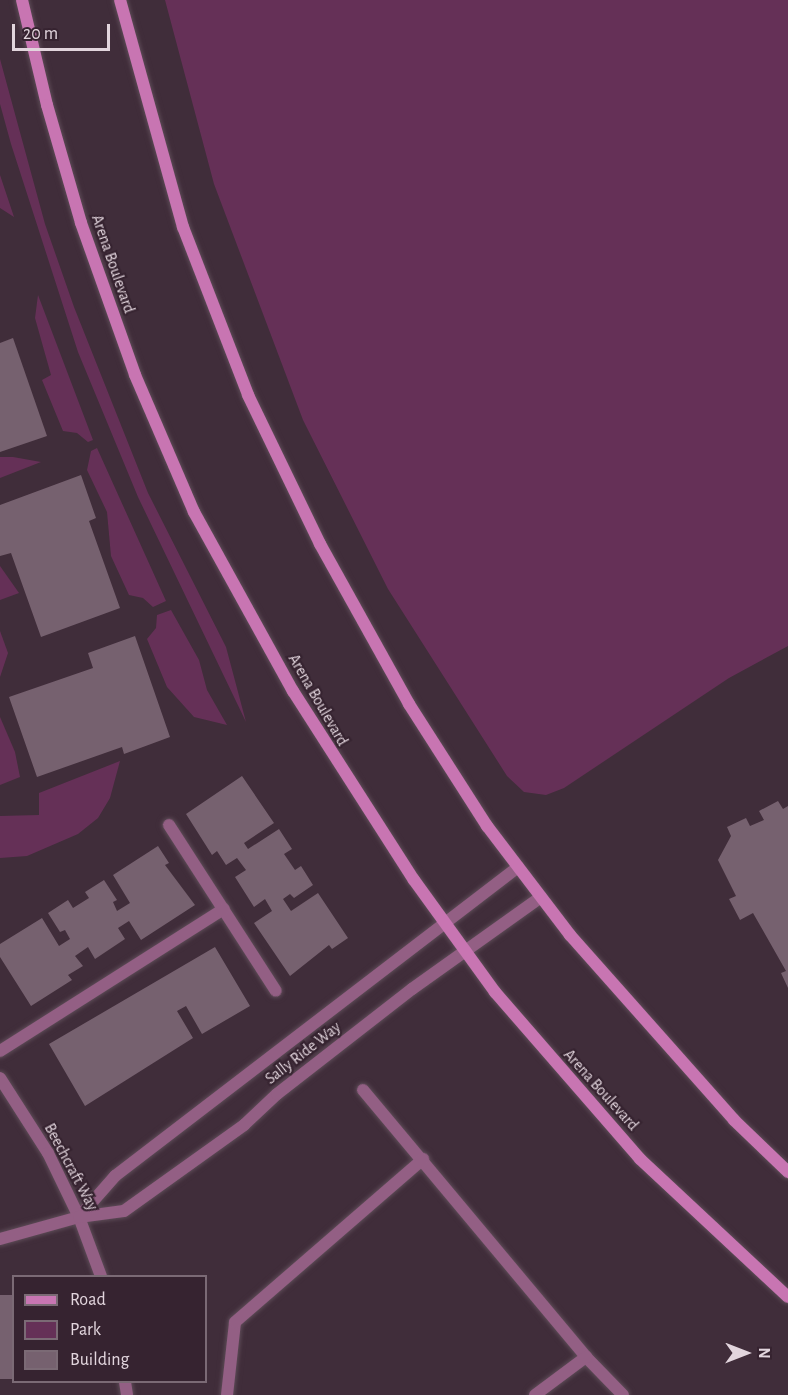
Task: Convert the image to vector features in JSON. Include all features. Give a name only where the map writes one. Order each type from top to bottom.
[{"type":"main road","name":"Arena Boulevard","points":[[22,0],[46,105],[81,223],[135,375],[194,512],[342,773],[465,951],[559,1068],[640,1159],[788,1297]]},
{"type":"main road","points":[[120,0],[183,227],[215,315],[274,454],[409,705],[518,867],[541,897],[640,1017],[788,1172]]},
{"type":"street","points":[[169,825],[276,991]]},
{"type":"street","name":"Sally Ride Way","points":[[79,1217],[115,1176],[518,867]]},
{"type":"street","name":"Sally Ride Way","points":[[0,1239],[79,1217],[124,1211],[244,1125],[277,1094],[465,951],[541,897]]},
{"type":"street","points":[[0,1051],[224,909]]},
{"type":"street","name":"Beechcraft Way","points":[[0,1078],[48,1153],[79,1217],[101,1275]]},
{"type":"street","points":[[363,1090],[586,1357],[623,1395]]},
{"type":"street","points":[[227,1395],[235,1322],[423,1160]]},
{"type":"street","points":[[535,1395],[586,1357]]},
{"type":"green space","points":[[165,0],[788,0],[788,646],[729,678],[564,788],[546,795],[524,792],[507,776],[388,589],[303,420],[214,184]]},
{"type":"green space","points":[[0,59],[45,224],[74,307],[148,493],[226,647],[246,722],[138,497],[78,352],[0,104]]},
{"type":"green space","points":[[0,175],[14,217],[0,208]]},
{"type":"green space","points":[[38,295],[93,440],[88,442],[77,433],[63,431],[42,380],[51,375],[35,318]]},
{"type":"green space","points":[[97,448],[166,601],[153,607],[143,598],[129,595],[111,556],[107,512],[87,470],[91,451]]},
{"type":"green space","points":[[0,457],[13,457],[41,462],[0,478]]},
{"type":"green space","points":[[0,566],[19,593],[0,600]]},
{"type":"green space","points":[[171,610],[199,660],[207,690],[227,725],[194,717],[167,687],[147,639],[156,628],[157,615]]},
{"type":"green space","points":[[0,631],[8,653],[0,677]]},
{"type":"green space","points":[[0,717],[15,752],[20,777],[0,785]]},
{"type":"green space","points":[[120,761],[110,798],[98,818],[78,834],[27,856],[0,858],[0,816],[39,815],[39,793]]},
{"type":"building","points":[[13,338],[47,436],[0,452],[0,343]]},
{"type":"building","points":[[81,475],[96,518],[89,521],[120,608],[41,637],[11,553],[0,556],[0,505]]},
{"type":"building","points":[[135,636],[170,737],[124,754],[122,747],[37,777],[9,697],[93,668],[88,653]]},
{"type":"building","points":[[242,776],[274,823],[244,843],[248,849],[279,829],[292,849],[284,854],[295,870],[301,866],[313,885],[294,898],[290,894],[283,899],[291,911],[318,893],[348,938],[332,949],[329,945],[290,976],[254,923],[272,911],[265,899],[254,907],[235,877],[246,870],[237,858],[226,865],[217,851],[212,855],[186,814]]},
{"type":"building","points":[[778,801],[783,809],[788,806],[788,988],[781,973],[786,971],[753,913],[740,920],[729,899],[736,896],[718,860],[731,836],[727,827],[746,818],[750,826],[764,820],[759,811]]},
{"type":"building","points":[[158,846],[169,863],[165,865],[195,905],[141,940],[129,921],[118,928],[125,939],[95,959],[88,947],[75,956],[83,966],[68,975],[72,980],[31,1006],[0,957],[0,944],[42,918],[59,946],[70,939],[65,930],[60,932],[48,913],[68,900],[73,908],[89,898],[85,892],[104,880],[117,900],[113,902],[117,911],[130,903],[113,875]]},
{"type":"building","points":[[215,947],[250,1006],[202,1034],[186,1006],[177,1011],[193,1038],[85,1106],[49,1044]]},
{"type":"building","points":[[0,1295],[12,1295],[12,1379],[0,1379]]}]
